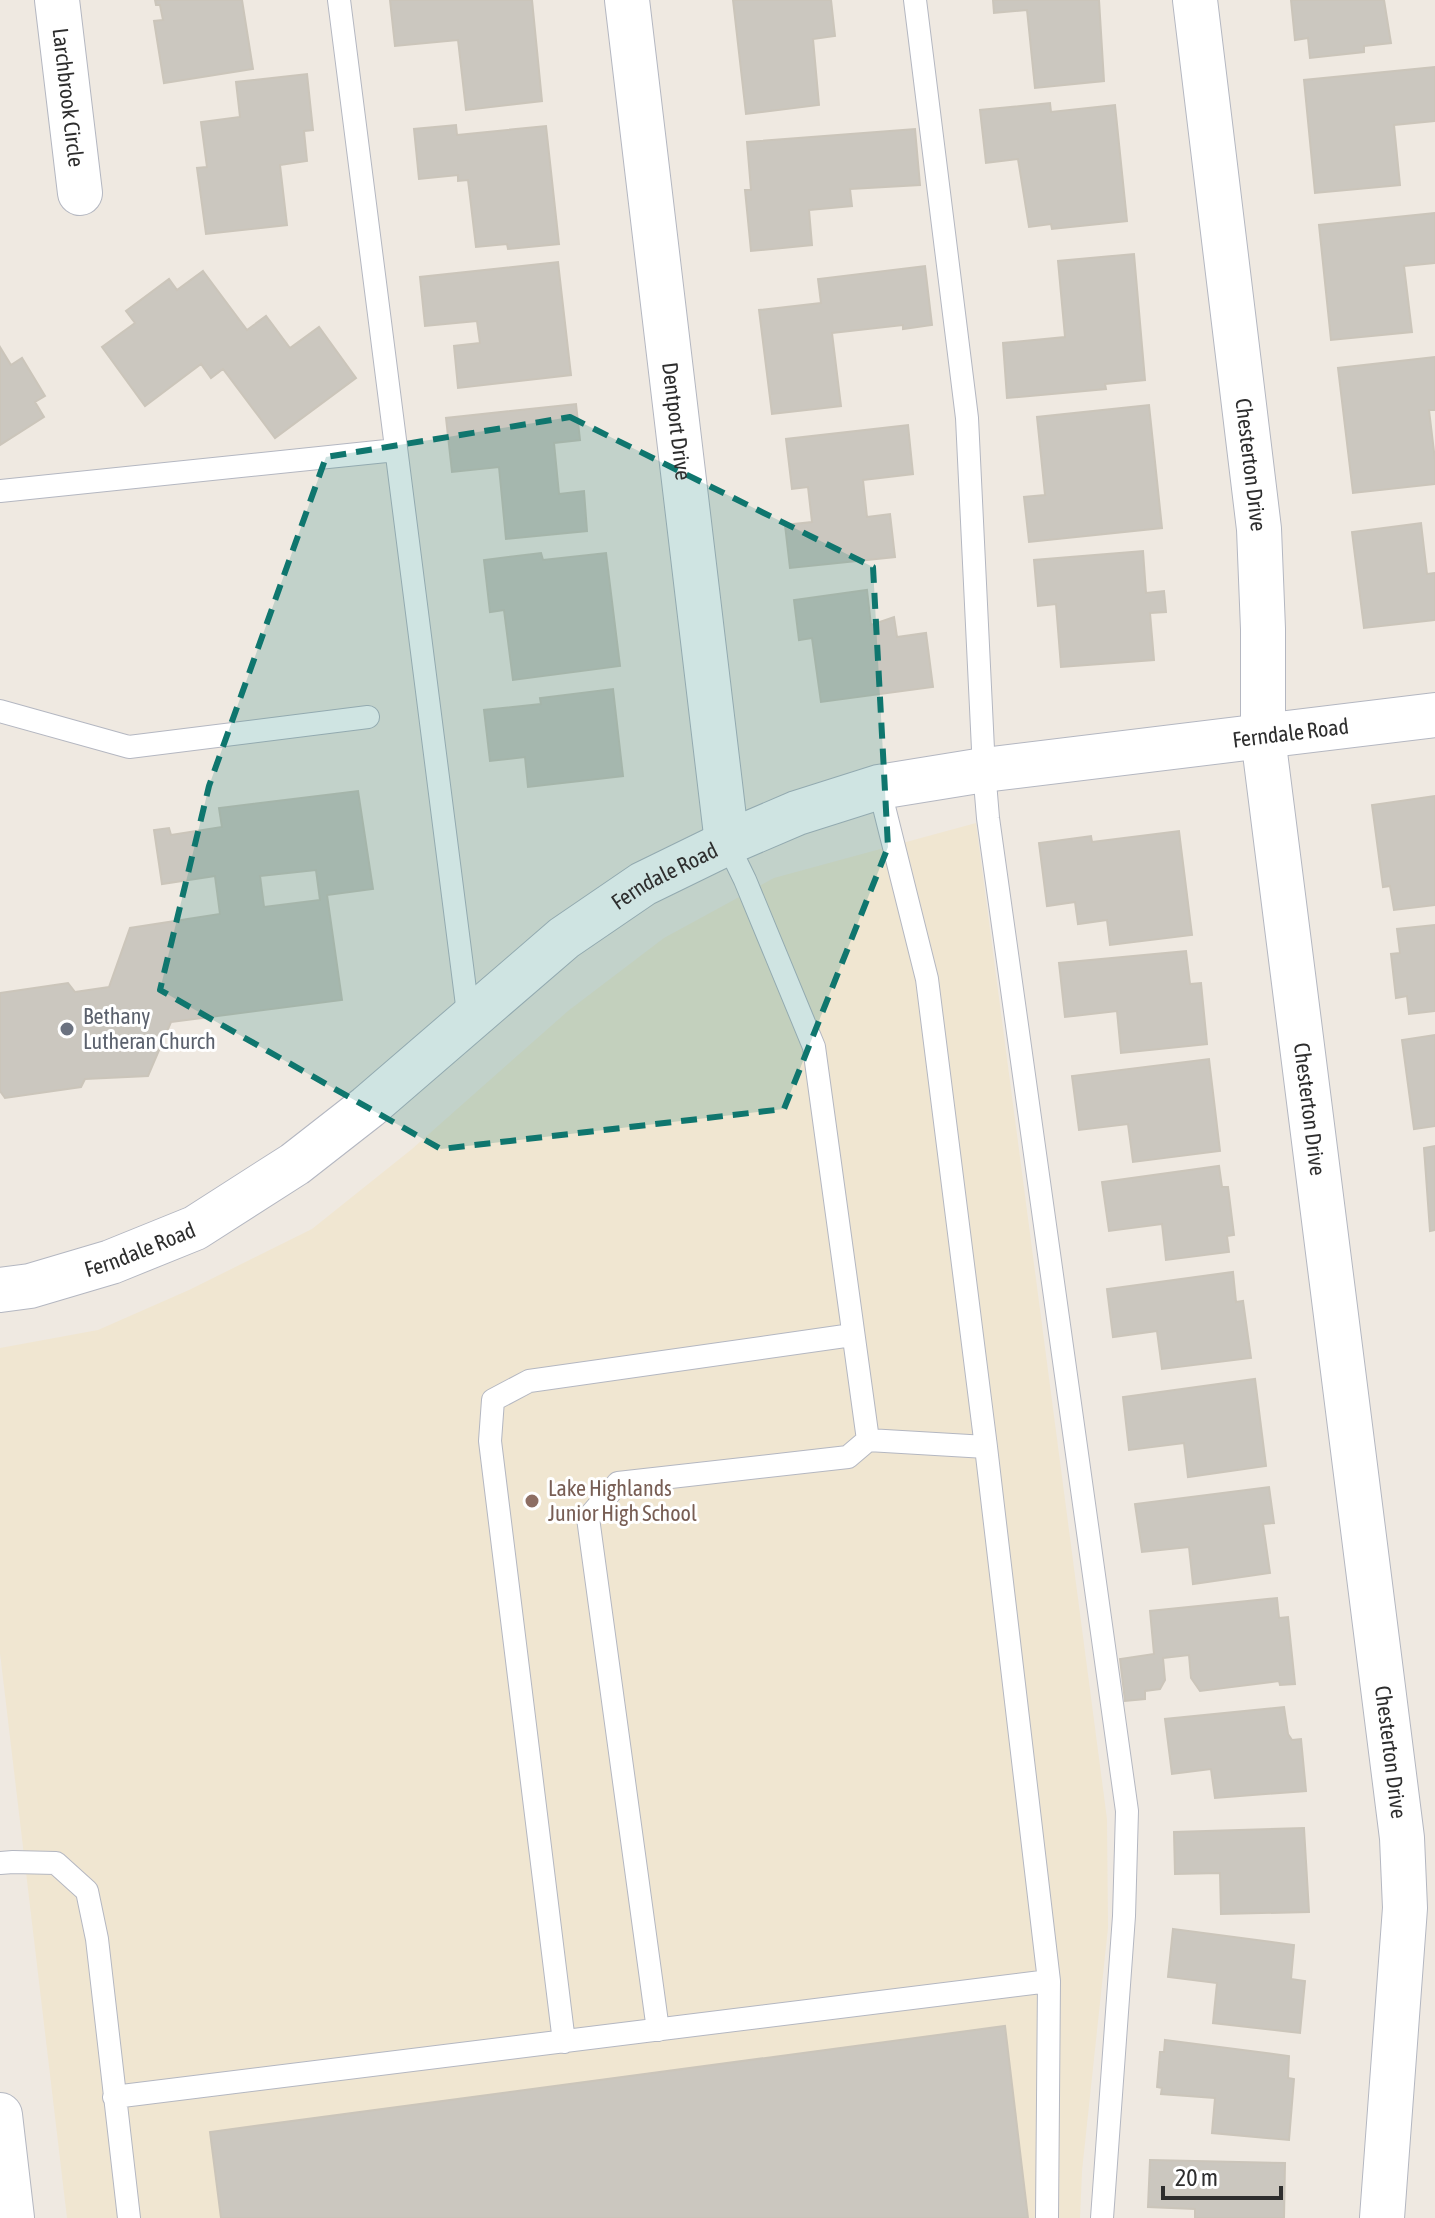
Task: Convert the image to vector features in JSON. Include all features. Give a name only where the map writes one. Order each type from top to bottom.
[{"type":"street","name":"Larchbrook Circle","points":[[57,0],[80,193]]},
{"type":"street","name":"Dentport Drive","points":[[627,0],[727,843]]},
{"type":"street","name":"Chesterton Drive","points":[[1195,0],[1259,529],[1263,737],[1402,1838],[1405,1908],[1382,2218]]},
{"type":"street","name":"Ferndale Road","points":[[0,1290],[30,1286],[111,1262],[195,1228],[295,1164],[368,1107],[564,938],[643,884],[797,813],[879,787],[984,770],[1435,715]]},
{"type":"street","points":[[0,2115],[12,2218]]},
{"type":"lane","points":[[339,0],[469,1021]]},
{"type":"lane","points":[[915,0],[967,418],[988,818],[1127,1811],[1124,1916],[1102,2218]]},
{"type":"lane","points":[[0,491],[396,450]]},
{"type":"lane","points":[[0,711],[129,747],[368,717]]},
{"type":"lane","points":[[879,787],[927,979],[1049,1981],[1047,2218]]},
{"type":"lane","points":[[727,843],[814,1047],[868,1440]]},
{"type":"lane","points":[[564,2042],[490,1441],[493,1400],[529,1381],[852,1335]]},
{"type":"lane","points":[[658,2030],[588,1518],[618,1483],[848,1457],[868,1440],[986,1447]]},
{"type":"lane","points":[[0,1863],[56,1863],[87,1891],[97,1939],[129,2218]]},
{"type":"lane","points":[[114,2097],[1049,1981]]},
{"type":"highlighted area","points":[[570,417],[873,567],[888,847],[784,1109],[441,1149],[160,990],[209,786],[326,457]]},
{"type":"shaded area","name":"Lake Highlands Junior High School","points":[[976,823],[1107,1819],[1108,1928],[1082,2171],[1080,2218],[67,2218],[0,1653],[0,1348],[98,1330],[189,1290],[312,1229],[412,1149],[568,1011],[664,938],[774,878]]},
{"type":"building","points":[[155,0],[242,0],[253,69],[164,83],[154,21],[163,20],[160,5],[156,5]]},
{"type":"building","points":[[390,0],[532,0],[542,101],[466,110],[458,40],[395,46]]},
{"type":"building","points":[[733,0],[831,0],[835,36],[813,39],[819,105],[746,114]]},
{"type":"building","points":[[993,0],[1099,0],[1104,81],[1035,88],[1027,10],[994,13]]},
{"type":"building","points":[[1291,0],[1384,0],[1391,43],[1364,46],[1364,52],[1310,58],[1308,38],[1295,40]]},
{"type":"building","points":[[1435,67],[1435,121],[1394,125],[1400,185],[1315,193],[1304,80]]},
{"type":"building","points":[[307,74],[313,130],[304,131],[307,161],[280,165],[287,225],[206,234],[197,168],[207,167],[201,122],[240,117],[236,82]]},
{"type":"building","points":[[1050,103],[1051,112],[1115,105],[1127,221],[1052,229],[1051,224],[1029,227],[1018,159],[986,163],[980,110]]},
{"type":"building","points":[[456,125],[457,135],[546,126],[559,244],[508,249],[507,244],[476,247],[468,180],[458,181],[458,175],[419,179],[414,129]]},
{"type":"building","points":[[915,129],[920,185],[850,189],[852,206],[809,210],[812,245],[751,251],[745,190],[751,190],[747,142]]},
{"type":"building","points":[[1435,213],[1435,263],[1404,266],[1412,332],[1331,340],[1319,225]]},
{"type":"building","points":[[1134,254],[1145,380],[1105,384],[1106,389],[1007,398],[1003,343],[1065,337],[1058,261]]},
{"type":"building","points":[[558,262],[571,375],[458,388],[454,346],[480,343],[477,321],[425,326],[420,277]]},
{"type":"building","points":[[925,266],[932,325],[832,333],[841,406],[772,414],[759,310],[821,303],[818,279]]},
{"type":"building","points":[[203,271],[247,330],[266,316],[290,348],[319,327],[356,378],[275,438],[223,369],[211,378],[201,364],[145,406],[102,347],[135,323],[126,311],[169,279],[177,290]]},
{"type":"building","points":[[0,347],[11,365],[22,358],[45,396],[35,402],[44,417],[0,445]]},
{"type":"building","points":[[1435,357],[1435,410],[1429,410],[1435,484],[1353,493],[1338,368]]},
{"type":"building","points":[[576,404],[580,440],[554,443],[559,494],[584,491],[587,531],[506,539],[499,467],[452,472],[446,418]]},
{"type":"building","points":[[1149,405],[1162,528],[1029,542],[1024,497],[1045,495],[1037,417]]},
{"type":"building","points":[[908,425],[913,474],[863,480],[867,517],[890,514],[895,557],[790,568],[785,525],[812,522],[808,487],[792,489],[786,439]]},
{"type":"building","points":[[1421,523],[1427,574],[1435,573],[1435,620],[1364,628],[1352,532]]},
{"type":"building","points":[[1143,551],[1146,593],[1164,591],[1166,612],[1150,613],[1154,660],[1061,667],[1056,604],[1038,606],[1034,560]]},
{"type":"building","points":[[541,553],[543,560],[606,553],[620,666],[513,680],[504,610],[490,612],[484,560]]},
{"type":"building","points":[[867,590],[871,625],[894,617],[897,637],[926,633],[933,687],[821,702],[812,638],[799,640],[794,600]]},
{"type":"building","points":[[613,689],[623,776],[528,787],[525,757],[490,761],[484,710],[541,704],[540,698]]},
{"type":"building","points":[[358,791],[373,889],[327,895],[342,1000],[171,1022],[148,1076],[85,1079],[81,1087],[5,1098],[0,1091],[0,993],[68,983],[75,992],[109,987],[130,928],[220,914],[215,876],[162,884],[154,830],[169,828],[171,835],[222,827],[219,808]],"holes":[[[316,870],[320,900],[264,907],[260,876]]]},
{"type":"building","points":[[1435,796],[1435,905],[1394,910],[1390,886],[1383,887],[1372,805]]},
{"type":"building","points":[[1179,831],[1192,935],[1110,945],[1107,920],[1078,924],[1075,902],[1047,906],[1039,843],[1091,836],[1092,842]]},
{"type":"building","points":[[1435,925],[1435,1011],[1409,1014],[1407,996],[1396,998],[1391,954],[1400,953],[1397,929]]},
{"type":"building","points":[[1186,951],[1190,984],[1201,983],[1207,1044],[1121,1053],[1117,1011],[1065,1017],[1059,963]]},
{"type":"building","points":[[1435,1035],[1435,1126],[1414,1129],[1402,1040]]},
{"type":"building","points":[[1209,1059],[1220,1151],[1133,1162],[1128,1124],[1079,1130],[1072,1076]]},
{"type":"building","points":[[1435,1146],[1435,1230],[1430,1231],[1424,1148]]},
{"type":"building","points":[[1219,1166],[1222,1187],[1228,1187],[1234,1235],[1227,1236],[1229,1252],[1166,1260],[1162,1224],[1109,1231],[1102,1182]]},
{"type":"building","points":[[1233,1272],[1236,1302],[1243,1301],[1251,1358],[1162,1369],[1157,1331],[1113,1337],[1107,1289]]},
{"type":"building","points":[[1255,1379],[1266,1466],[1188,1477],[1184,1443],[1129,1450],[1123,1397]]},
{"type":"building","points":[[1269,1487],[1274,1523],[1263,1524],[1270,1573],[1193,1584],[1189,1547],[1142,1552],[1135,1504]]},
{"type":"building","points":[[1277,1598],[1279,1618],[1288,1617],[1295,1684],[1280,1685],[1279,1681],[1200,1691],[1191,1678],[1189,1655],[1163,1658],[1165,1680],[1160,1689],[1145,1691],[1145,1699],[1125,1701],[1120,1659],[1154,1654],[1150,1611]]},
{"type":"building","points":[[1284,1707],[1288,1734],[1292,1740],[1301,1739],[1306,1791],[1215,1798],[1211,1769],[1172,1774],[1165,1719]]},
{"type":"building","points":[[1304,1828],[1309,1912],[1221,1914],[1220,1873],[1175,1874],[1174,1832]]},
{"type":"building","points":[[1173,1929],[1294,1945],[1291,1979],[1305,1981],[1300,2033],[1213,2023],[1217,1983],[1168,1977]]},
{"type":"building","points":[[1005,2026],[1028,2218],[221,2218],[210,2132]]},
{"type":"building","points":[[1165,2040],[1289,2056],[1288,2078],[1294,2079],[1289,2140],[1212,2133],[1215,2098],[1161,2094],[1162,2088],[1157,2087],[1160,2052],[1164,2052]]},
{"type":"building","points":[[1150,2160],[1285,2163],[1284,2218],[1195,2218],[1195,2209],[1148,2207]]},
{"type":"place","name":"Bethany Lutheran Church","points":[[67,1029]]},
{"type":"place","name":"Lake Highlands Junior High School","points":[[532,1501]]}]
